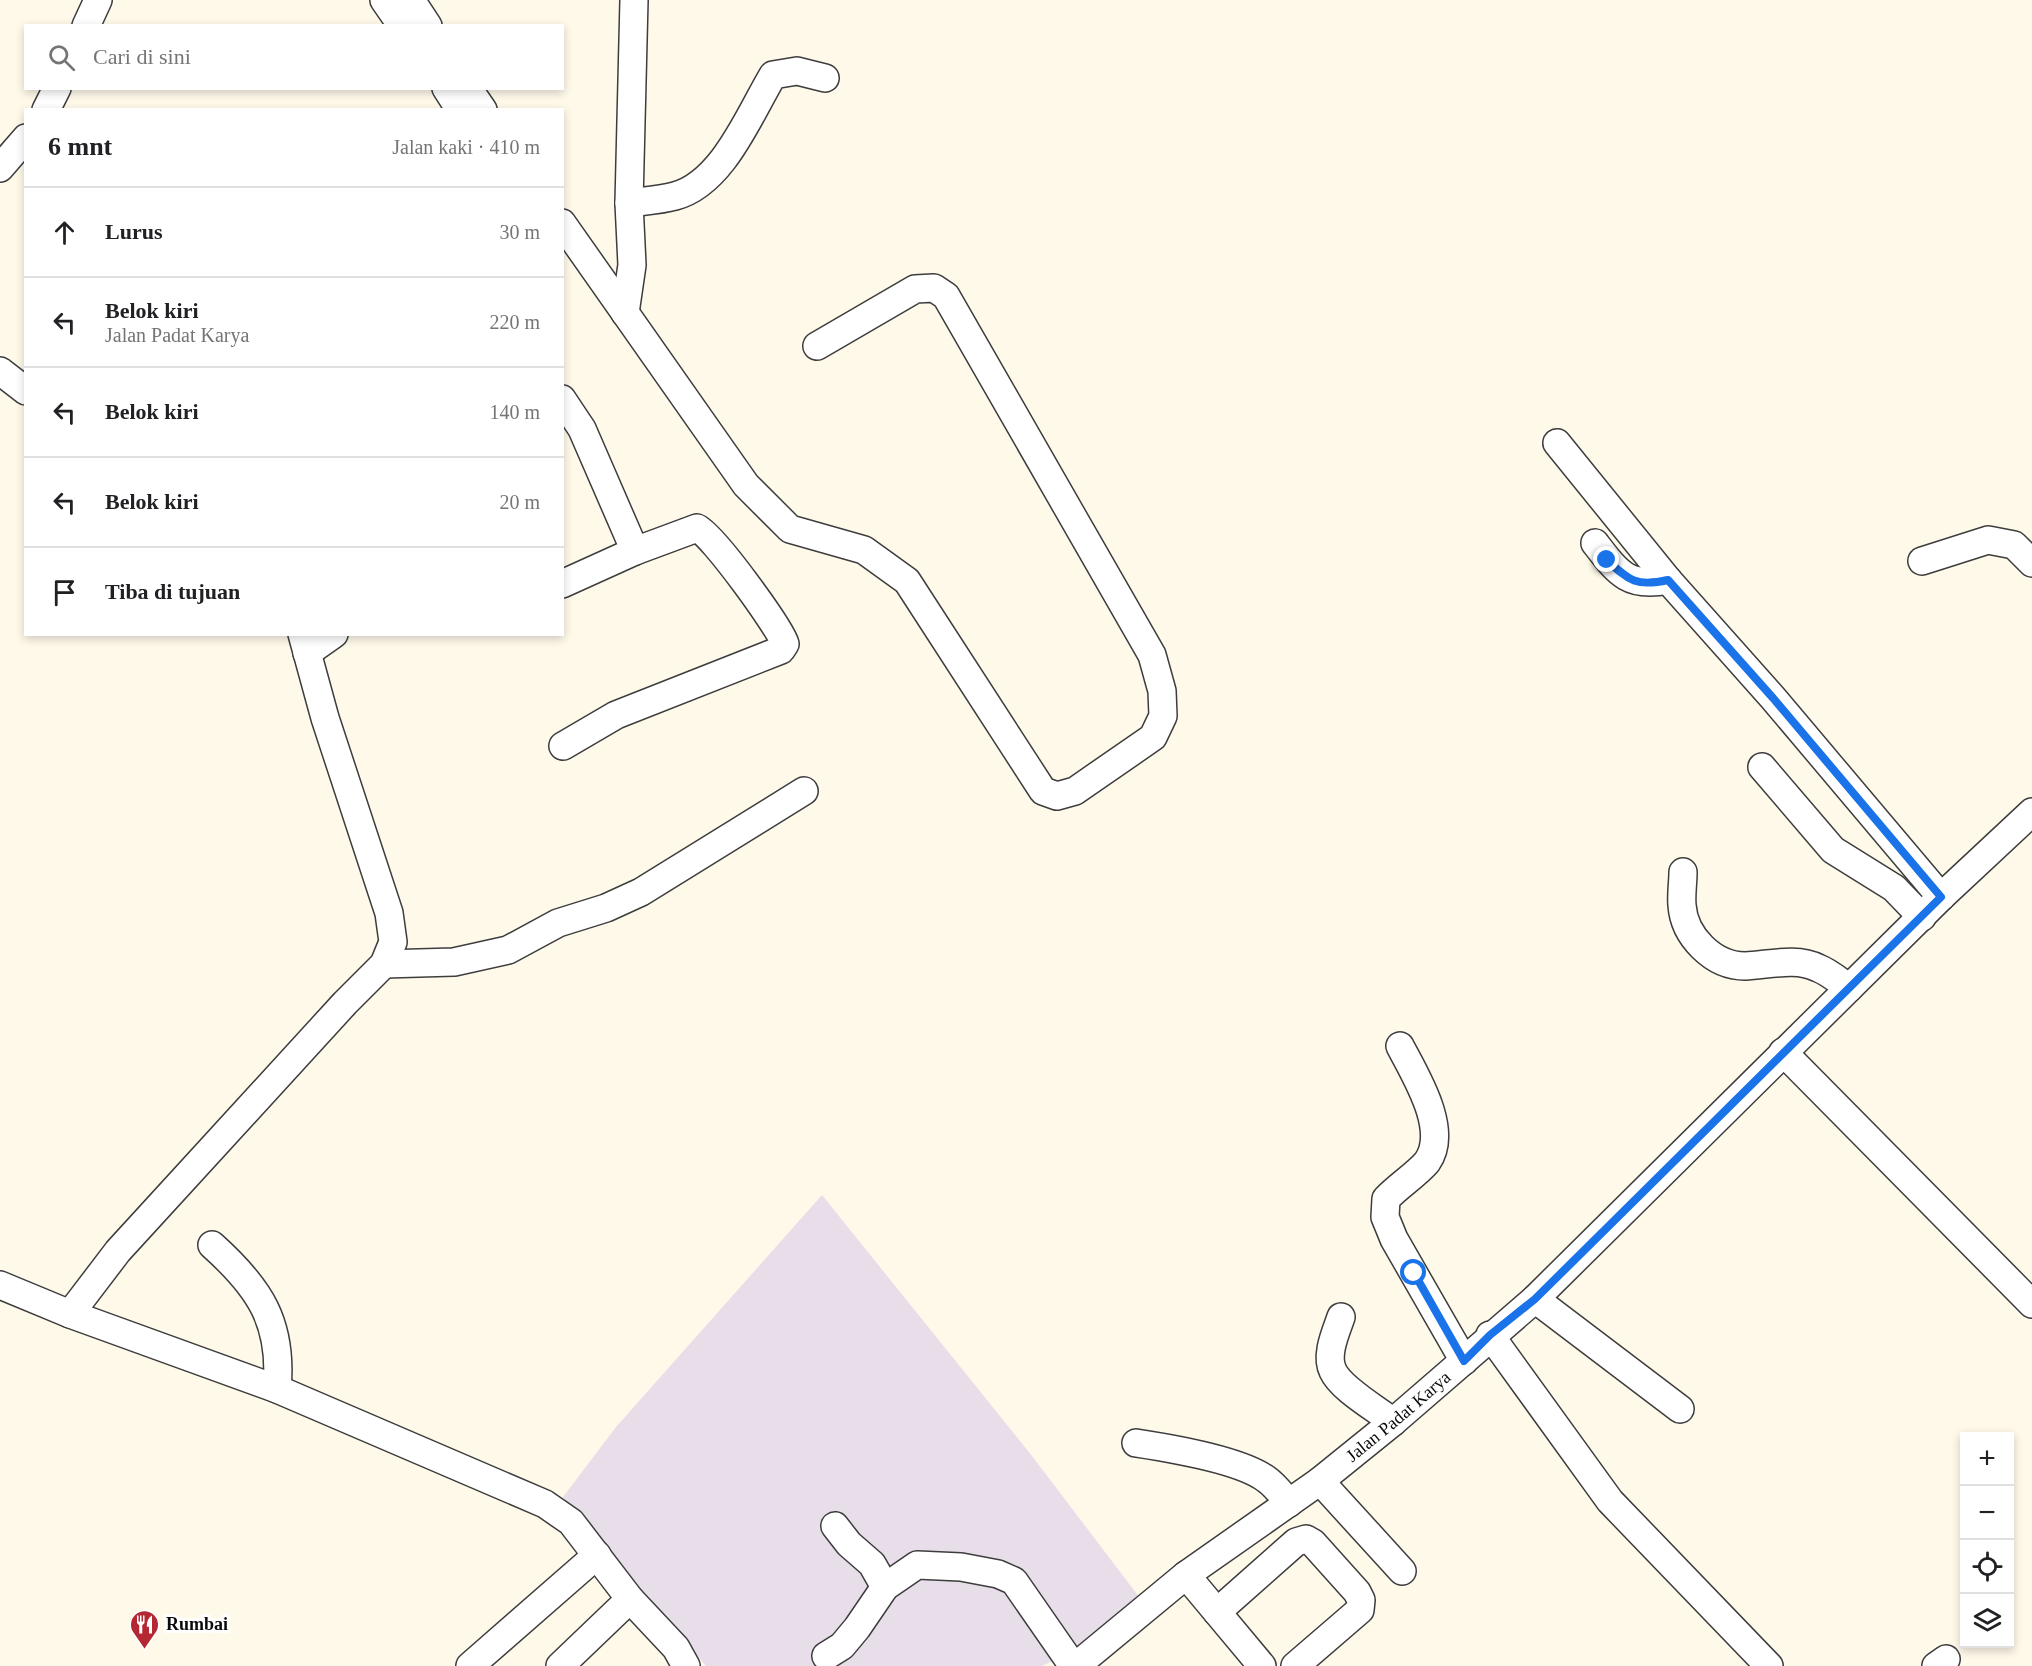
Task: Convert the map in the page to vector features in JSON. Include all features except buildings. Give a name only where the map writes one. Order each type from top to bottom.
[{"type":"street","points":[[87,24],[98,0]]},
{"type":"street","points":[[384,0],[401,24]]},
{"type":"street","points":[[411,0],[427,24]]},
{"type":"street","points":[[626,314],[632,265],[629,203],[633,0]]},
{"type":"street","points":[[629,203],[677,196],[705,181],[728,155],[773,75],[797,71],[825,78]]},
{"type":"street","points":[[47,108],[56,90]]},
{"type":"street","points":[[447,90],[459,108]]},
{"type":"street","points":[[469,90],[482,108]]},
{"type":"street","points":[[0,168],[24,140]]},
{"type":"street","points":[[564,227],[746,485],[790,529],[864,550],[907,581],[1043,791],[1057,796],[1075,791],[1153,736],[1163,716],[1162,691],[1152,655],[946,296],[933,288],[915,289],[817,346]]},
{"type":"street","points":[[0,371],[24,389]]},
{"type":"street","points":[[564,402],[582,429],[635,551]]},
{"type":"street","points":[[1557,443],[1668,580],[1773,698],[1941,897]]},
{"type":"street","points":[[563,747],[616,715],[784,647],[784,640],[770,619],[704,530],[691,528],[564,583]]},
{"type":"street","points":[[1922,561],[1988,540],[2014,545],[2032,563]]},
{"type":"street","points":[[1595,543],[1624,577],[1634,582],[1649,584],[1668,580]]},
{"type":"street","points":[[70,1314],[118,1251],[337,1011],[384,964],[393,942],[390,913],[325,718],[305,644],[328,636]]},
{"type":"street","points":[[1762,767],[1833,850],[1894,888],[1922,917]]},
{"type":"street","points":[[384,964],[454,962],[508,950],[558,923],[606,908],[641,892],[804,791]]},
{"type":"street","name":"Jalan Padat Karya","points":[[1089,1662],[1186,1575],[1320,1481],[1393,1422],[1464,1361],[1490,1335],[1535,1299],[1941,897],[2032,812]]},
{"type":"street","points":[[1683,873],[1682,907],[1689,930],[1707,952],[1723,962],[1743,966],[1781,962],[1817,967],[1849,988]]},
{"type":"street","points":[[1400,1046],[1428,1101],[1436,1134],[1428,1161],[1386,1199],[1384,1217],[1394,1239],[1464,1361]]},
{"type":"street","points":[[1783,1052],[2032,1304]]},
{"type":"street","points":[[212,1245],[234,1265],[264,1302],[279,1359],[277,1389]]},
{"type":"street","points":[[0,1285],[70,1314],[277,1389],[545,1504],[571,1522],[630,1599],[676,1648],[686,1666]]},
{"type":"street","points":[[1535,1299],[1680,1409]]},
{"type":"street","points":[[1341,1317],[1332,1345],[1332,1370],[1342,1383],[1393,1422]]},
{"type":"street","points":[[1490,1335],[1610,1501],[1769,1666]]},
{"type":"street","points":[[1136,1443],[1181,1450],[1232,1465],[1266,1479],[1289,1503]]},
{"type":"street","points":[[1320,1481],[1402,1570]]},
{"type":"street","points":[[835,1526],[849,1544],[872,1564],[885,1587]]},
{"type":"street","points":[[1217,1612],[1296,1542],[1306,1539],[1313,1543],[1357,1592],[1361,1600],[1360,1610],[1295,1666]]},
{"type":"street","points":[[470,1666],[597,1555]]},
{"type":"street","points":[[826,1656],[842,1646],[885,1587],[917,1565],[961,1568],[998,1574],[1014,1581],[1089,1662]]},
{"type":"street","points":[[1186,1575],[1262,1666]]},
{"type":"street","points":[[560,1666],[630,1599]]},
{"type":"shaded area","points":[[822,1195],[1032,1456],[1143,1602],[1101,1637],[1042,1666],[706,1666],[563,1497],[616,1427]]},
{"type":"place","name":"Rumbai","points":[[145,1650]]},
{"type":"route","points":[[1414,1273],[1464,1361],[1490,1335],[1535,1299],[1941,897],[1773,698],[1668,580],[1649,584],[1634,582],[1624,577],[1607,560]]}]
